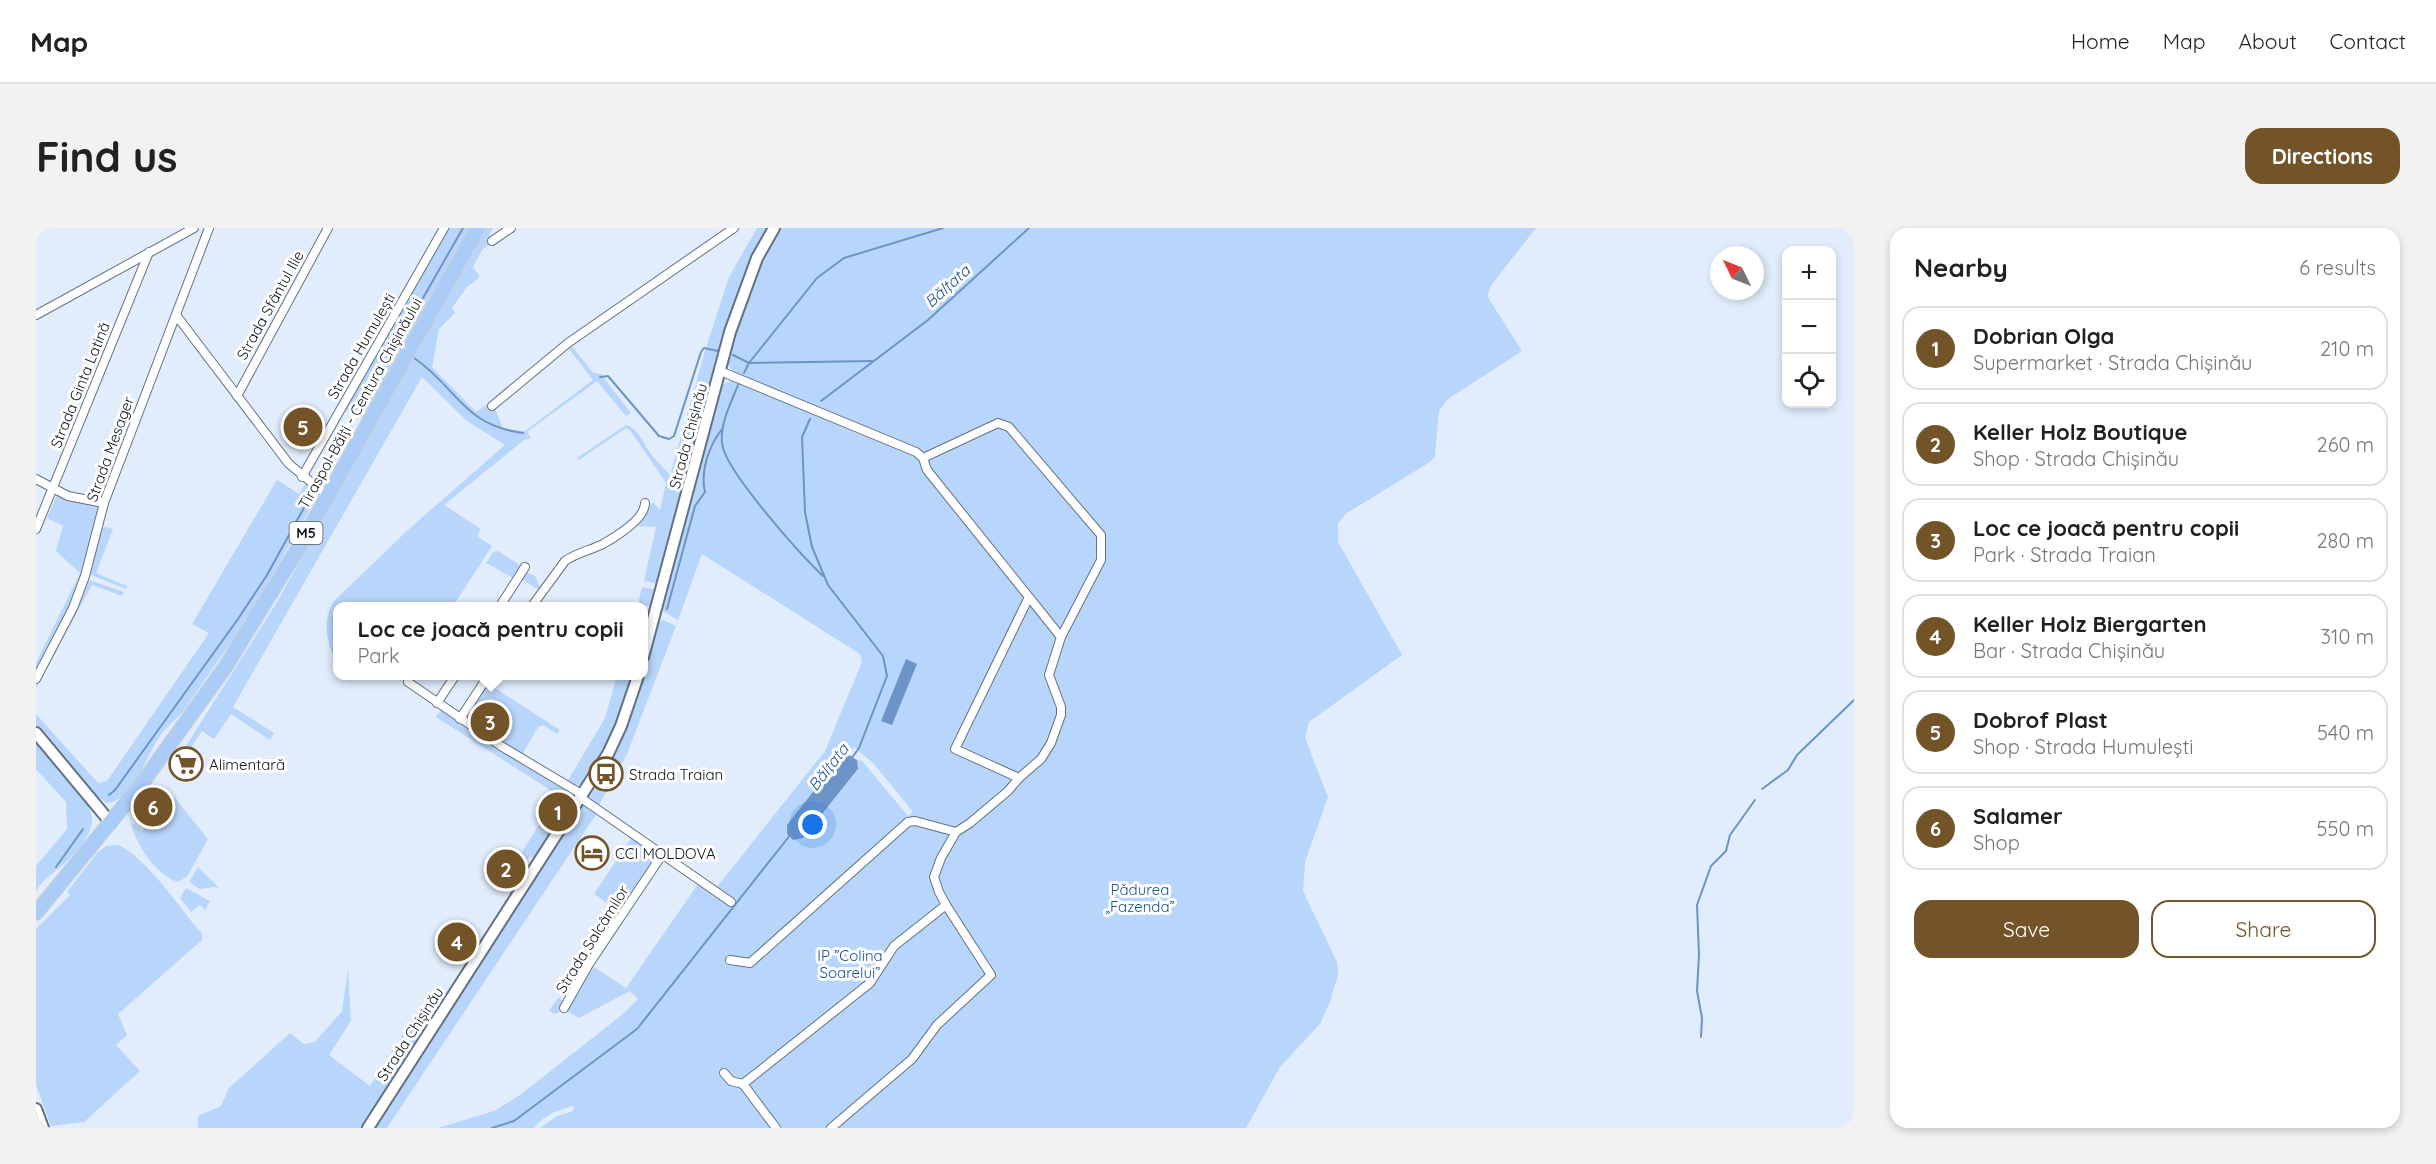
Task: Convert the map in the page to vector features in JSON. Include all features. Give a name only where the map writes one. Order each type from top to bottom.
[{"type":"highway","name":"Tiraspol-Bălţi - Centura Chișinăului","points":[[36,913],[111,823],[173,742],[226,666],[267,601],[478,228]]},
{"type":"street","points":[[36,315],[194,228]]},
{"type":"street","name":"Strada Mesager","points":[[36,679],[73,608],[104,503],[209,228]]},
{"type":"street","name":"Strada Sfântul Ilie","points":[[237,396],[328,228]]},
{"type":"street","name":"Strada Humulești","points":[[302,477],[444,228]]},
{"type":"street","points":[[492,241],[511,228]]},
{"type":"street","points":[[492,406],[568,343],[734,228]]},
{"type":"street","name":"Strada Chișinău","points":[[648,638],[742,296],[757,258],[774,228]]},
{"type":"street","name":"Strada Ginta Latină","points":[[36,529],[149,252]]},
{"type":"street","points":[[176,315],[276,449],[302,477],[327,495]]},
{"type":"street","points":[[720,371],[916,452],[923,458],[927,470],[1028,599],[1061,637]]},
{"type":"street","points":[[831,1128],[912,1059],[937,1025],[991,975],[946,905],[934,877],[941,858],[956,832],[1008,791],[1041,759],[1052,743],[1061,716],[1061,707],[1049,675],[1061,637],[1101,560],[1101,535],[1009,427],[998,423],[923,458]]},
{"type":"street","points":[[36,479],[68,496],[104,503]]},
{"type":"street","points":[[535,602],[565,561],[604,543],[622,530],[644,511],[645,502]]},
{"type":"street","points":[[503,602],[525,567]]},
{"type":"street","points":[[1020,778],[955,749],[1028,599]]},
{"type":"street","points":[[437,703],[452,680]]},
{"type":"street","points":[[460,719],[485,680]]},
{"type":"street","name":"Strada Chișinău","points":[[368,1128],[608,754],[621,726],[636,680]]},
{"type":"street","points":[[408,682],[501,746],[582,796],[731,902]]},
{"type":"street","points":[[36,733],[111,823]]},
{"type":"street","points":[[730,960],[750,963],[908,822],[915,821],[956,832]]},
{"type":"street","name":"Strada Salcâmilor","points":[[564,1008],[589,964],[662,855]]},
{"type":"street","points":[[743,1084],[870,983],[894,946],[946,905]]},
{"type":"street","points":[[724,1073],[731,1081],[743,1084],[776,1128]]},
{"type":"street","points":[[36,1109],[43,1128]]},
{"type":"green space","points":[[448,228],[473,228],[364,419],[344,409]]},
{"type":"green space","points":[[483,228],[493,228],[489,235],[489,244],[482,250],[473,267],[480,277],[467,287],[452,308],[455,313],[439,329],[432,367],[476,412],[495,398],[496,411],[503,429],[525,431],[593,380],[569,349],[572,346],[593,373],[601,374],[631,413],[626,416],[597,381],[527,432],[531,438],[524,440],[444,505],[481,529],[477,536],[492,546],[456,602],[334,602],[409,529],[505,445],[467,421],[422,377],[233,707],[274,733],[270,740],[231,714],[214,739],[202,731],[192,746],[196,749],[191,755],[184,749],[277,602]]},
{"type":"green space","points":[[757,228],[769,228],[745,274],[724,337],[687,478],[680,480],[671,472],[705,351],[729,277]]},
{"type":"green space","points":[[781,228],[1536,228],[1492,284],[1487,296],[1522,351],[1448,399],[1439,411],[1435,456],[1430,462],[1347,513],[1338,523],[1338,542],[1402,655],[1309,722],[1305,738],[1328,797],[1305,862],[1303,891],[1337,962],[1338,975],[1330,1002],[1320,1024],[1280,1067],[1246,1128],[540,1128],[557,1116],[573,1111],[574,1106],[552,1113],[534,1128],[438,1128],[494,1111],[520,1095],[623,1014],[638,999],[630,991],[579,1018],[565,1010],[594,967],[626,988],[698,884],[730,906],[735,899],[717,887],[825,751],[862,662],[860,654],[702,554],[678,620],[664,612],[661,606],[720,388],[723,385],[730,381],[742,383],[859,434],[863,427],[735,373],[727,364],[755,275],[762,258]],"holes":[[[854,747],[874,764],[913,812],[908,816],[862,761],[857,760],[858,770],[803,838],[839,759],[849,755]]]},
{"type":"green space","points":[[348,423],[353,426],[319,484],[313,478],[318,469],[322,470]]},
{"type":"green space","points":[[626,425],[637,433],[651,454],[683,491],[659,584],[644,581],[656,527],[633,526],[653,502],[660,510],[666,483],[630,430],[626,428],[579,460],[577,458]]},
{"type":"green space","points":[[277,480],[299,494],[306,483],[316,491],[317,497],[245,622],[182,713],[156,742],[130,788],[115,801],[106,803],[90,790],[36,725],[36,714],[98,783],[107,781],[209,633],[192,624]]},
{"type":"green space","points":[[57,495],[69,500],[100,505],[83,574],[71,607],[36,673],[36,663],[80,573],[56,551],[63,526],[47,518]]},
{"type":"green space","points":[[106,527],[113,529],[96,573],[127,586],[126,589],[89,574],[99,529]]},
{"type":"green space","points":[[498,551],[520,565],[520,571],[515,579],[486,563],[493,552]]},
{"type":"green space","points":[[526,572],[535,576],[539,590],[521,579]]},
{"type":"green space","points":[[86,581],[124,592],[122,596],[92,585],[36,688],[36,683],[74,610]]},
{"type":"green space","points":[[642,587],[658,590],[653,607],[648,606],[648,602],[638,602]]},
{"type":"green space","points":[[333,603],[332,653],[328,639],[328,614]]},
{"type":"green space","points":[[663,620],[676,626],[627,754],[599,805],[588,798],[589,794],[603,779],[606,781],[614,768],[611,766],[634,707],[642,680],[648,680],[648,657],[658,622]]},
{"type":"green space","points":[[616,680],[633,680],[617,724],[588,778],[582,784],[574,786],[567,782],[605,718]]},
{"type":"green space","points":[[487,683],[560,730],[557,734],[543,725],[538,727],[523,753],[524,758],[466,720]]},
{"type":"green space","points":[[441,709],[572,792],[573,801],[536,858],[529,857],[513,881],[506,877],[558,795],[436,717]]},
{"type":"green space","points":[[36,739],[79,790],[91,813],[92,822],[89,833],[79,848],[42,883],[36,892],[36,866],[67,829],[66,802],[36,769]]},
{"type":"green space","points":[[174,797],[208,839],[188,875],[179,882],[163,874],[148,858],[137,839],[131,822],[142,831]]},
{"type":"green space","points":[[582,804],[597,813],[387,1128],[374,1128]]},
{"type":"green space","points":[[631,838],[656,855],[618,911],[594,894]]},
{"type":"green space","points":[[119,845],[153,874],[202,934],[202,940],[118,1014],[127,1035],[116,1045],[140,1071],[84,1122],[51,1126],[36,1085],[36,929],[70,895],[67,892],[97,853],[106,846]]},
{"type":"green space","points":[[198,867],[219,888],[200,889],[189,882]]},
{"type":"green space","points":[[186,888],[210,901],[205,910],[200,905],[191,912],[180,898]]},
{"type":"green space","points":[[579,968],[583,971],[567,996],[561,993]]},
{"type":"green space","points":[[348,969],[351,1021],[329,1055],[370,1086],[417,1013],[430,1022],[362,1128],[198,1128],[198,1116],[221,1106],[229,1088],[290,1033],[304,1044],[315,1042],[342,1011]]},
{"type":"green space","points":[[559,997],[564,1002],[565,1010],[554,1014],[549,1010]]},
{"type":"shaded area","points":[[906,659],[917,664],[892,725],[881,721]]},
{"type":"shaded area","points":[[849,755],[857,760],[858,769],[803,838],[793,840],[787,834],[787,825],[839,759]]},
{"type":"waterway","points":[[363,403],[463,228]]},
{"type":"waterway","points":[[744,373],[749,363],[817,278],[844,258],[943,228]]},
{"type":"waterway","name":"Bălţata","points":[[821,401],[928,320],[1029,228]]},
{"type":"waterway","points":[[396,345],[401,349]]},
{"type":"waterway","points":[[600,377],[608,376],[659,436],[669,439],[674,436],[701,352],[704,348],[718,351]]},
{"type":"waterway","points":[[733,355],[749,363],[872,361]]},
{"type":"waterway","points":[[414,358],[429,369],[473,413],[486,422],[503,429],[523,433]]},
{"type":"waterway","points":[[738,385],[723,428],[722,443],[726,456],[765,512],[823,576]]},
{"type":"waterway","name":"Bălţata","points":[[810,419],[802,437],[805,512],[812,547],[828,585],[883,656],[887,676],[859,748],[851,759]]},
{"type":"waterway","points":[[667,609],[695,506],[705,492],[704,476],[707,459],[722,429]]},
{"type":"waterway","points":[[109,795],[115,790],[238,619],[267,575],[312,493]]},
{"type":"waterway","points":[[1762,789],[1788,770],[1797,755],[1854,700]]},
{"type":"waterway","points":[[1701,1037],[1702,1018],[1697,991],[1699,955],[1697,905],[1711,866],[1726,851],[1730,835],[1755,800]]},
{"type":"waterway","points":[[56,867],[83,829]]},
{"type":"waterway","name":"Bălţata","points":[[492,1128],[514,1121],[637,1029],[791,834]]},
{"type":"place","name":"Dobrof Plast","points":[[303,427]]},
{"type":"place","name":"Loc ce joacă pentru copii","points":[[490,722]]},
{"type":"place","name":"Alimentară","points":[[186,764]]},
{"type":"place","name":"Strada Traian","points":[[606,774]]},
{"type":"place","name":"Salamer","points":[[153,807]]},
{"type":"place","name":"Dobrian Olga","points":[[558,812]]},
{"type":"place","name":"CCI MOLDOVA","points":[[592,853]]},
{"type":"place","name":"Keller Holz Boutique","points":[[506,869]]},
{"type":"place","name":"Keller Holz Biergarten","points":[[457,942]]},
{"type":"park label","name":"Pădurea „Fazenda”","points":[[1140,898]]},
{"type":"park label","name":"IP ”Colina Soarelui”","points":[[850,964]]}]
